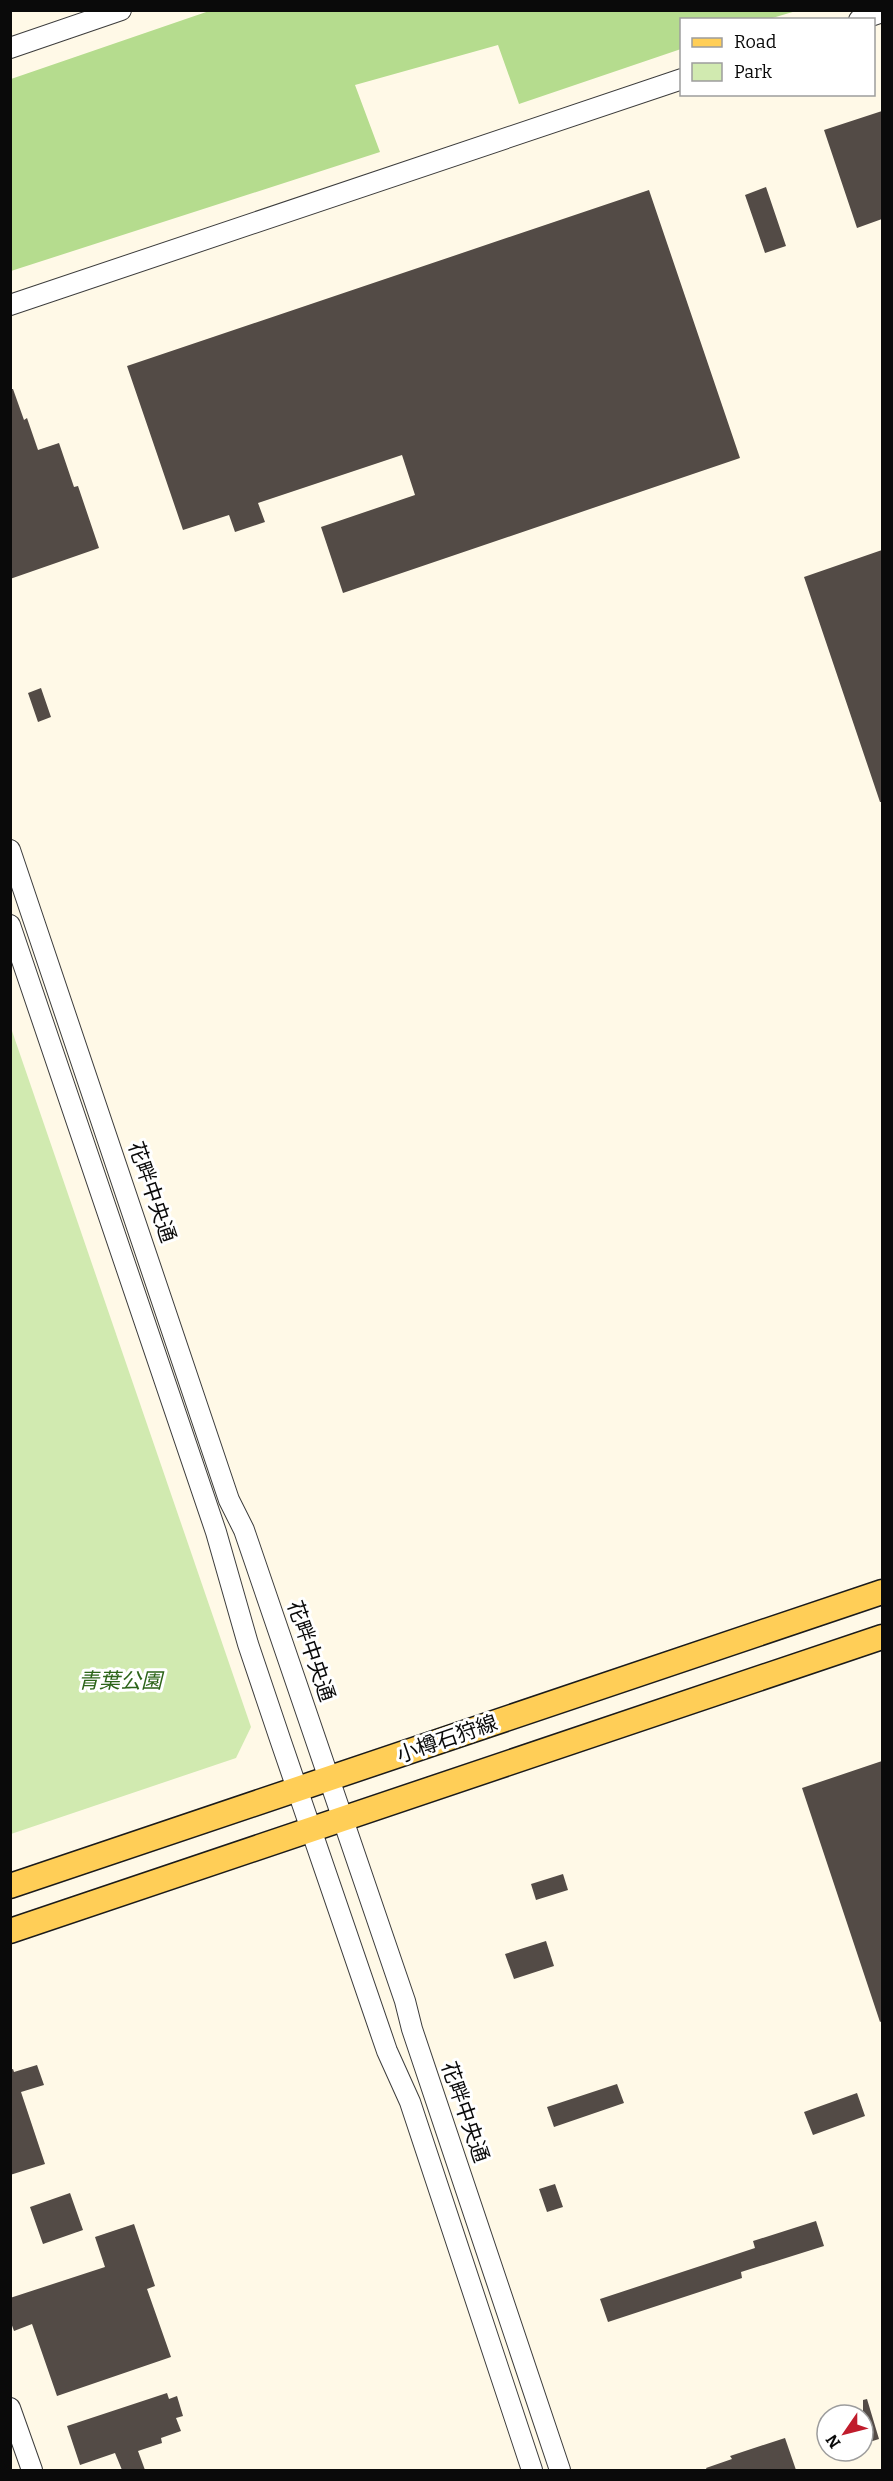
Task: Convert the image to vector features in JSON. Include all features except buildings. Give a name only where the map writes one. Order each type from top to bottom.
[{"type":"main road","name":"小樽石狩線","points":[[10,1886],[882,1592]]},
{"type":"main road","name":"小樽石狩線","points":[[10,1931],[882,1637]]},
{"type":"street","points":[[10,48],[121,10]]},
{"type":"street","points":[[865,18],[882,12]]},
{"type":"street","points":[[10,305],[680,79]]},
{"type":"street","name":"花畔中央通","points":[[10,850],[229,1500],[244,1530],[343,1819],[560,2470]]},
{"type":"street","points":[[10,925],[216,1532],[248,1644],[387,2050],[410,2102],[532,2470]]},
{"type":"street","points":[[10,2408],[32,2470]]},
{"type":"green space","points":[[212,10],[796,10],[772,18],[680,18],[680,49],[519,104],[498,45],[355,85],[380,152],[11,271],[11,79]]},
{"type":"green space","name":"青葉公園","points":[[11,1028],[251,1727],[236,1758],[11,1834]]}]
